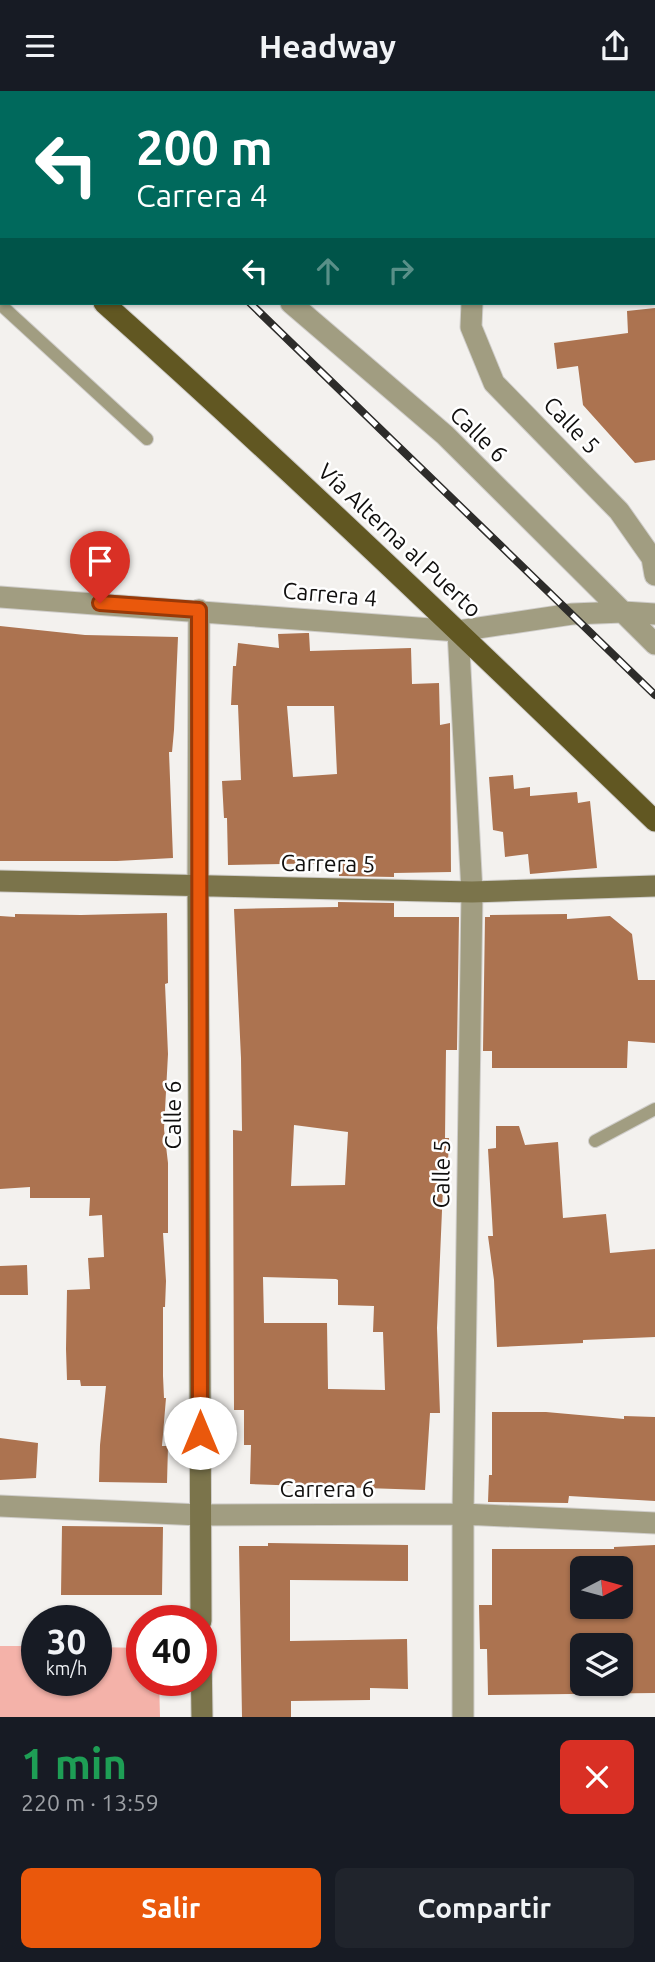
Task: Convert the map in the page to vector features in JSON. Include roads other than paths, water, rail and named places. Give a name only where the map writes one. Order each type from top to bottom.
[{"type":"main road","name":"Vía Alterna al Puerto","points":[[106,305],[195,384],[458,631],[655,821]]},
{"type":"street","name":"Calle 6","points":[[293,305],[445,435],[655,644]]},
{"type":"street","name":"Calle 5","points":[[472,305],[471,327],[494,383],[620,511],[652,558],[655,575]]},
{"type":"street","name":"Carrera 4","points":[[0,597],[458,631],[572,614],[655,614]]},
{"type":"street","name":"Calle 6","points":[[199,610],[201,1605]]},
{"type":"street","name":"Calle 5","points":[[458,631],[472,892],[463,1514],[463,1717]]},
{"type":"street","name":"Carrera 5","points":[[0,881],[472,892],[655,886]]},
{"type":"street","name":"Carrera 6","points":[[0,1506],[200,1515],[463,1514],[655,1523]]},
{"type":"street","points":[[202,1696],[202,1717]]},
{"type":"lane","points":[[1,305],[147,439]]},
{"type":"lane","points":[[595,1141],[655,1109]]},
{"type":"railway","points":[[252,305],[655,695]]}]
